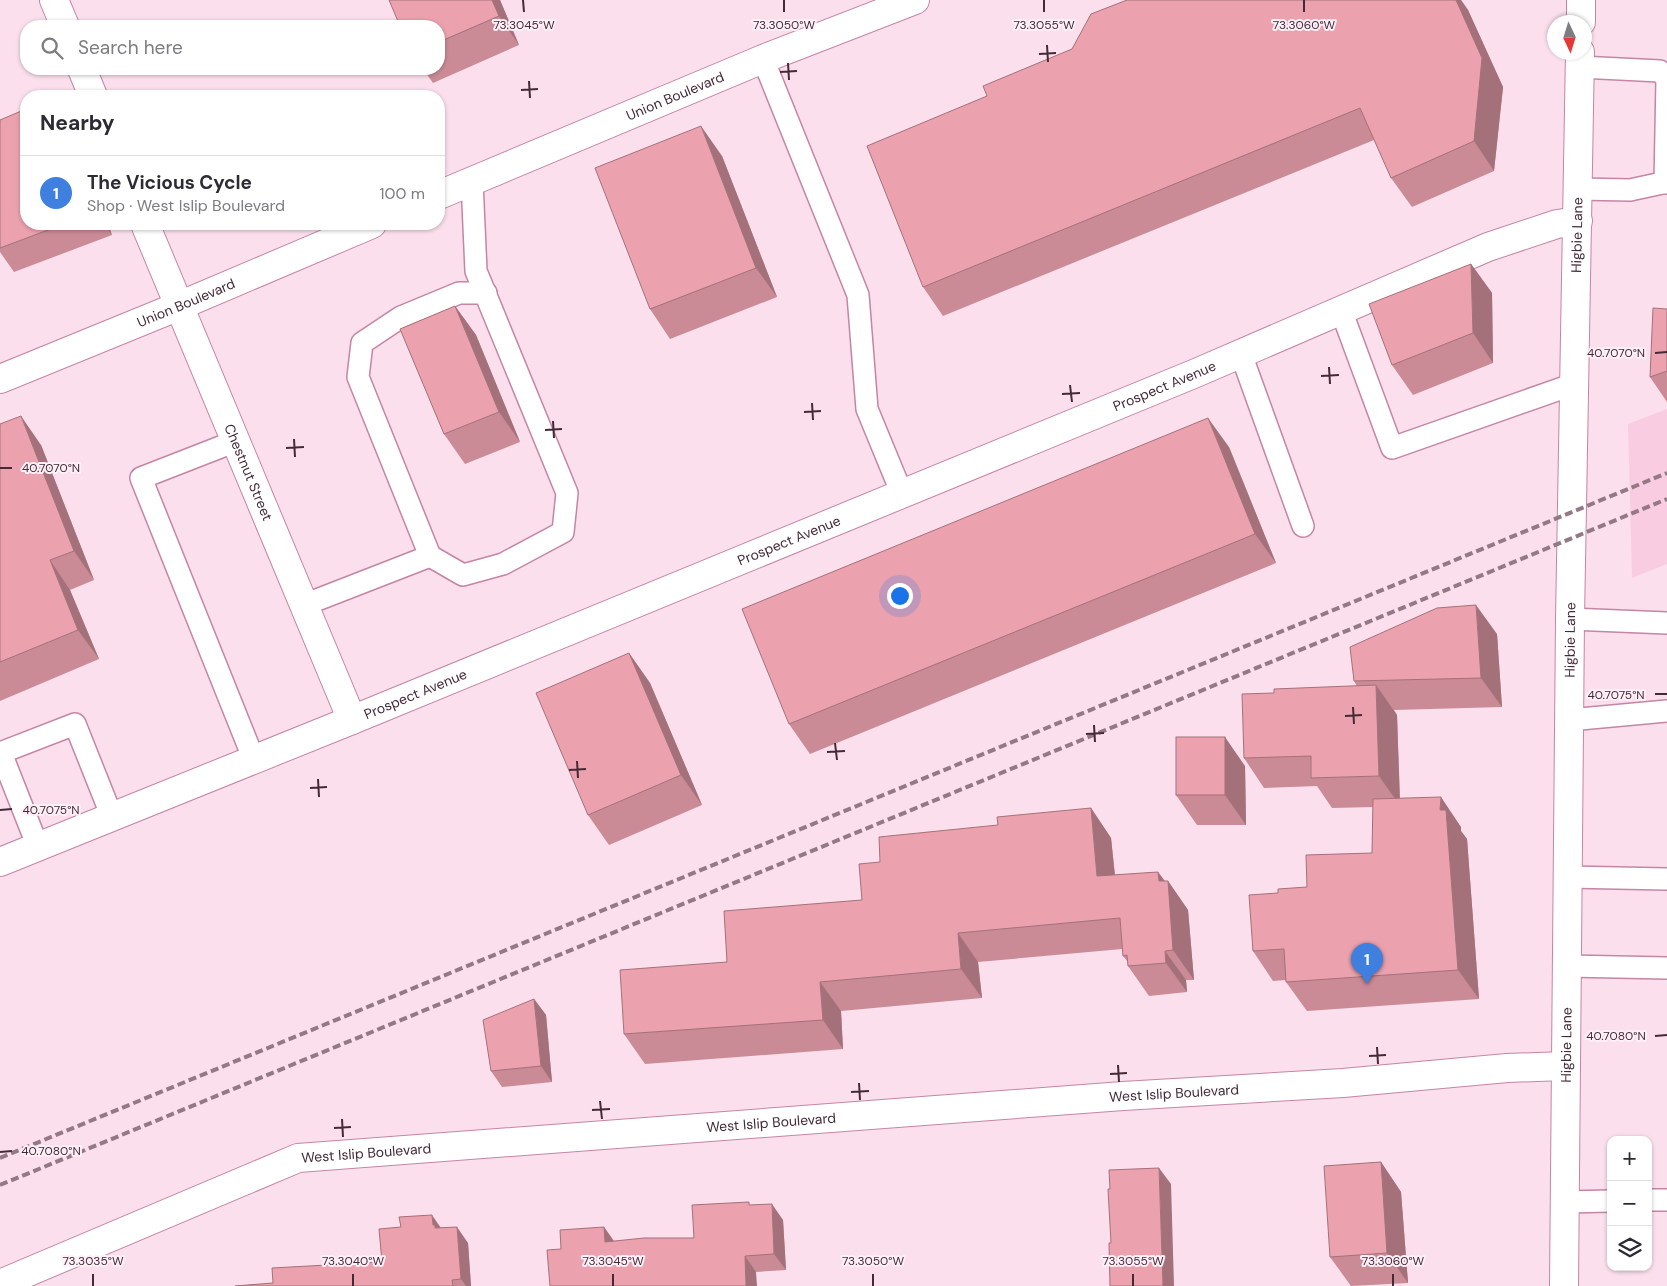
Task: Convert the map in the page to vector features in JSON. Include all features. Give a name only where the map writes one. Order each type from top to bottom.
[{"type":"street","points":[[54,0],[62,20]]},
{"type":"street","name":"Union Boulevard","points":[[445,192],[763,59],[915,0]]},
{"type":"street","points":[[1581,15],[1582,0]]},
{"type":"street","name":"Higbie Lane","points":[[1564,1286],[1570,619],[1580,60]]},
{"type":"street","points":[[84,75],[91,90]]},
{"type":"street","name":"Prospect Avenue","points":[[0,862],[352,720],[1242,354],[1488,247],[1557,224],[1578,221]]},
{"type":"street","name":"Chestnut Street","points":[[147,230],[352,720]]},
{"type":"street","name":"Union Boulevard","points":[[0,379],[358,230]]},
{"type":"street","name":"West Islip Boulevard","points":[[0,1284],[298,1158],[1123,1096],[1343,1083],[1507,1068],[1565,1066]]},
{"type":"lane","points":[[763,59],[858,295],[867,408],[902,494]]},
{"type":"lane","points":[[1578,189],[1630,190],[1666,182],[1667,78],[1660,71],[1580,60]]},
{"type":"lane","points":[[472,181],[476,271],[486,293],[567,493],[563,532],[503,564],[463,575],[430,556],[358,377],[362,343],[401,317],[459,293],[486,293]]},
{"type":"lane","points":[[1341,310],[1392,448],[1574,384]]},
{"type":"lane","points":[[1242,354],[1303,526]]},
{"type":"lane","points":[[236,441],[141,478],[254,760]]},
{"type":"lane","points":[[304,605],[430,556]]},
{"type":"lane","points":[[1570,619],[1667,623]]},
{"type":"lane","points":[[1569,720],[1667,711]]},
{"type":"lane","points":[[38,847],[1,753],[75,724],[112,817]]},
{"type":"lane","points":[[1568,877],[1667,879]]},
{"type":"lane","points":[[1567,966],[1667,968]]},
{"type":"lane","points":[[1652,1200],[1667,1200]]},
{"type":"lane","points":[[1564,1202],[1607,1201]]},
{"type":"shaded area","points":[[1667,409],[1667,564],[1632,578],[1628,424]]},
{"type":"building","points":[[389,0],[492,0],[499,16],[445,39],[445,20],[397,20]]},
{"type":"building","points":[[1127,0],[1456,0],[1482,58],[1474,141],[1391,178],[1360,108],[923,287],[867,146],[987,96],[983,86],[1072,49],[1091,14]]},
{"type":"building","points":[[20,112],[20,230],[48,230],[0,248],[0,120]]},
{"type":"building","points":[[701,126],[756,268],[650,309],[595,168]]},
{"type":"building","points":[[1471,264],[1473,333],[1392,365],[1369,304]]},
{"type":"building","points":[[455,306],[499,412],[444,434],[400,329]]},
{"type":"building","points":[[1653,308],[1667,309],[1667,371],[1650,377]]},
{"type":"building","points":[[21,416],[74,551],[50,560],[78,630],[0,662],[0,424]]},
{"type":"building","points":[[1208,418],[1255,534],[789,724],[742,609]]},
{"type":"building","points":[[1476,605],[1481,678],[1354,681],[1350,647],[1437,608]]},
{"type":"building","points":[[629,653],[681,775],[588,815],[536,693]]},
{"type":"building","points":[[1376,685],[1379,776],[1311,778],[1311,756],[1244,758],[1242,694],[1274,693],[1274,689]]},
{"type":"building","points":[[1176,737],[1225,737],[1225,795],[1176,795]]},
{"type":"building","points":[[1441,797],[1440,810],[1446,810],[1458,970],[1286,982],[1284,949],[1253,951],[1249,895],[1278,893],[1278,889],[1307,887],[1306,855],[1372,853],[1373,799]]},
{"type":"building","points":[[1091,808],[1097,876],[1158,872],[1159,881],[1168,881],[1173,950],[1165,951],[1166,963],[1128,966],[1127,955],[1123,956],[1120,918],[958,933],[961,969],[820,982],[823,1020],[624,1034],[620,970],[727,962],[724,911],[862,900],[859,864],[880,862],[879,837],[998,825],[997,817]]},
{"type":"building","points":[[534,999],[541,1066],[491,1071],[483,1020]]},
{"type":"building","points":[[1381,1162],[1387,1253],[1330,1257],[1324,1166]]},
{"type":"building","points":[[1159,1168],[1163,1286],[1110,1286],[1109,1170]]},
{"type":"building","points":[[749,1202],[749,1205],[772,1204],[774,1254],[745,1256],[746,1286],[550,1286],[547,1250],[561,1249],[560,1230],[604,1227],[605,1242],[644,1238],[694,1238],[692,1205]]},
{"type":"building","points":[[432,1215],[435,1228],[457,1227],[461,1279],[452,1280],[453,1286],[235,1286],[273,1283],[272,1268],[382,1262],[379,1229],[401,1227],[399,1217]]},
{"type":"railway","points":[[0,1158],[1667,473]]},
{"type":"railway","points":[[0,1185],[1667,499]]},
{"type":"place","name":"The Vicious Cycle","points":[[1367,984]]}]
